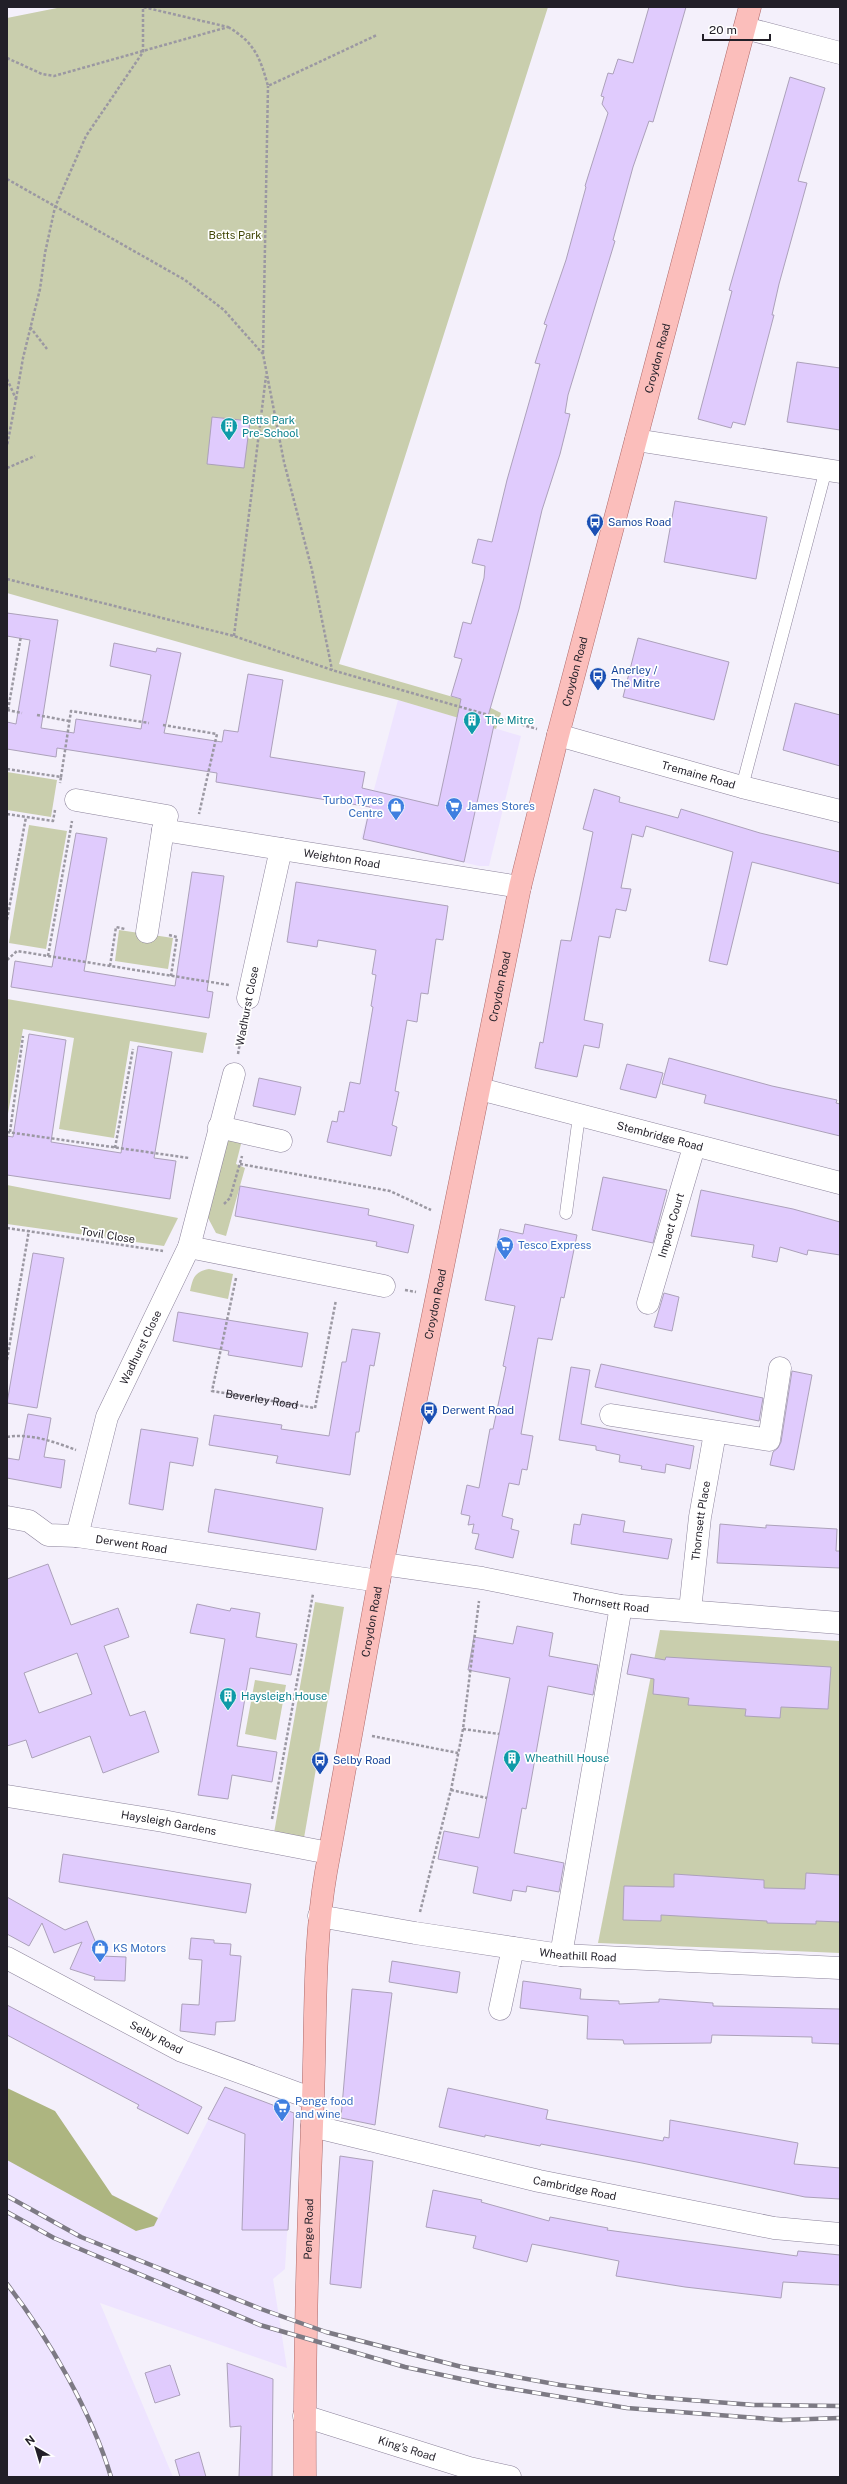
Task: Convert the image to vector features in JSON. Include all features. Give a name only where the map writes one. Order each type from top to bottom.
[{"type":"main road","name":"Croydon Road","points":[[315,1980],[319,1916],[329,1853],[381,1573],[520,887],[558,735],[750,7]]},
{"type":"main road","name":"Penge Road","points":[[305,2477],[304,2416],[315,1980]]},
{"type":"street","points":[[745,28],[840,53]]},
{"type":"street","points":[[636,440],[833,471]]},
{"type":"street","name":"Tremaine Road","points":[[558,735],[742,787],[840,811]]},
{"type":"street","points":[[64,798],[167,816],[147,932]]},
{"type":"street","name":"Weighton Road","points":[[164,830],[520,887]]},
{"type":"street","name":"Wadhurst Close","points":[[250,993],[281,849]]},
{"type":"street","name":"Wadhurst Close","points":[[77,1536],[107,1417],[187,1251],[234,1074]]},
{"type":"street","name":"Stembridge Road","points":[[480,1089],[694,1147],[840,1183]]},
{"type":"street","points":[[219,1128],[281,1141]]},
{"type":"street","name":"Impact Court","points":[[648,1303],[694,1147]]},
{"type":"street","points":[[187,1251],[241,1257],[384,1286]]},
{"type":"street","points":[[611,1415],[715,1433],[768,1440],[780,1368]]},
{"type":"street","name":"Thornsett Place","points":[[690,1610],[700,1517],[715,1433]]},
{"type":"street","name":"Derwent Road","points":[[7,1517],[29,1521],[48,1535],[77,1536],[317,1572],[381,1573]]},
{"type":"street","name":"Thornsett Road","points":[[381,1573],[482,1578],[621,1606],[690,1610],[840,1623]]},
{"type":"street","points":[[561,1955],[621,1606]]},
{"type":"street","name":"Haysleigh Gardens","points":[[7,1796],[163,1821],[329,1853]]},
{"type":"street","name":"Wheathill Road","points":[[319,1916],[414,1934],[561,1955],[840,1968]]},
{"type":"street","points":[[500,2009],[513,1948]]},
{"type":"street","name":"Selby Road","points":[[7,1958],[182,2051],[313,2098]]},
{"type":"street","name":"Cambridge Road","points":[[312,2126],[539,2181],[774,2228],[840,2234]]},
{"type":"street","name":"King's Road","points":[[304,2416],[477,2474],[510,2477]]},
{"type":"lane","points":[[742,787],[833,471]]},
{"type":"lane","points":[[566,1213],[579,1116]]},
{"type":"path","points":[[7,446],[30,327],[40,289],[45,253],[55,206],[86,136],[142,52],[143,7],[228,27],[244,37],[254,48],[263,66],[268,86],[263,354],[284,462],[312,570],[332,670]]},
{"type":"path","points":[[7,58],[42,74],[54,76],[228,27]]},
{"type":"path","points":[[268,86],[377,35]]},
{"type":"path","points":[[7,179],[185,280],[224,310],[263,354]]},
{"type":"path","points":[[30,327],[47,349]]},
{"type":"path","points":[[234,636],[267,374]]},
{"type":"path","points":[[7,379],[16,399]]},
{"type":"path","points":[[7,468],[35,456]]},
{"type":"path","points":[[7,579],[234,636],[332,670],[558,735]]},
{"type":"path","points":[[21,636],[7,710],[22,713]]},
{"type":"path","points":[[48,956],[64,798],[61,777],[71,711],[149,723]]},
{"type":"path","points":[[37,715],[69,721]]},
{"type":"path","points":[[162,726],[217,734],[194,835]]},
{"type":"path","points":[[7,769],[61,777]]},
{"type":"path","points":[[7,814],[53,821],[64,798]]},
{"type":"path","points":[[7,920],[26,817]]},
{"type":"path","points":[[7,960],[17,951],[250,993]]},
{"type":"path","name":"Wadhurst Close","points":[[234,1074],[250,993]]},
{"type":"path","points":[[23,1036],[8,1132],[210,1162]]},
{"type":"path","points":[[115,1148],[133,1049]]},
{"type":"path","points":[[240,1164],[390,1191],[453,1222]]},
{"type":"path","name":"Tovil Close","points":[[7,1228],[187,1251]]},
{"type":"path","points":[[7,1360],[9,1338],[29,1230]]},
{"type":"path","name":"Beverley Road","points":[[241,1257],[212,1391],[315,1408],[341,1278]]},
{"type":"path","points":[[384,1286],[438,1296]]},
{"type":"path","points":[[7,1437],[16,1435],[50,1441],[97,1458]]},
{"type":"path","points":[[268,1841],[317,1572]]},
{"type":"path","points":[[414,1934],[451,1790],[464,1728],[482,1578]]},
{"type":"path","points":[[464,1728],[499,1734]]},
{"type":"path","points":[[352,1732],[458,1753]]},
{"type":"path","points":[[451,1790],[487,1798]]},
{"type":"shaded area","points":[[398,700],[521,736],[489,866],[479,866],[361,838]]},
{"type":"shaded area","points":[[225,2087],[294,2113],[285,2269],[273,2279],[287,2368],[100,2303],[173,2477],[7,2477],[7,2142],[158,2218]]},
{"type":"green space","name":"Betts Park","points":[[62,7],[548,7],[339,664],[491,708],[501,713],[496,729],[398,700],[245,661],[7,593],[7,18]]},
{"type":"green space","points":[[7,772],[57,780],[51,817],[7,810]]},
{"type":"green space","points":[[29,825],[67,831],[46,949],[9,943]]},
{"type":"green space","points":[[119,930],[173,938],[168,969],[115,961]]},
{"type":"green space","points":[[7,999],[207,1033],[203,1053],[130,1041],[114,1138],[59,1129],[74,1038],[23,1029],[7,1119]]},
{"type":"green space","points":[[230,1136],[242,1140],[236,1164],[245,1168],[226,1236],[216,1233],[207,1216],[222,1141]]},
{"type":"green space","points":[[7,1185],[178,1218],[164,1246],[7,1224]]},
{"type":"green space","points":[[209,1269],[233,1274],[228,1299],[190,1291],[195,1276],[204,1270]]},
{"type":"green space","points":[[315,1602],[344,1607],[304,1838],[274,1833]]},
{"type":"green space","points":[[660,1630],[840,1641],[840,1953],[598,1943]]},
{"type":"green space","points":[[255,1680],[286,1685],[276,1740],[245,1734]]},
{"type":"green space","points":[[7,2088],[55,2111],[112,2195],[158,2218],[154,2226],[136,2231],[7,2160]]},
{"type":"building","points":[[649,7],[686,7],[653,122],[649,121],[633,167],[613,240],[615,241],[568,395],[565,413],[570,414],[560,454],[542,510],[519,609],[486,723],[494,725],[464,862],[363,839],[370,807],[216,782],[217,773],[57,748],[56,757],[7,749],[7,722],[16,724],[30,640],[7,636],[7,613],[58,620],[41,728],[74,733],[76,719],[141,729],[151,675],[110,666],[114,643],[156,652],[157,648],[181,653],[164,733],[222,742],[224,730],[238,732],[248,674],[283,680],[270,757],[365,772],[362,788],[438,806],[461,699],[451,696],[462,659],[454,657],[463,622],[471,624],[484,578],[485,566],[472,563],[478,539],[492,542],[507,480],[540,364],[535,363],[547,325],[544,324],[566,260],[586,187],[585,186],[608,113],[602,104],[604,97],[601,96],[608,73],[613,74],[618,59],[633,63]]},
{"type":"building","points":[[790,77],[825,88],[798,181],[807,183],[779,284],[772,315],[774,315],[745,425],[733,422],[731,428],[698,419],[732,291],[729,290]]},
{"type":"building","points":[[797,362],[840,368],[840,430],[787,422]]},
{"type":"building","name":"Betts Park Pre-School","points":[[212,417],[250,421],[244,468],[207,464]]},
{"type":"building","points":[[675,501],[767,517],[756,579],[664,562]]},
{"type":"building","points":[[638,638],[729,662],[714,720],[623,697]]},
{"type":"building","points":[[795,703],[840,715],[840,766],[783,750]]},
{"type":"building","points":[[594,789],[620,797],[619,802],[678,818],[681,809],[760,833],[840,852],[840,884],[752,862],[727,965],[709,961],[733,852],[646,826],[643,837],[632,834],[621,888],[631,889],[626,911],[616,909],[610,938],[599,936],[584,1020],[603,1024],[599,1048],[584,1045],[577,1077],[535,1068],[540,1042],[543,1043],[561,940],[571,941],[593,832],[583,829]]},
{"type":"building","points":[[76,833],[107,838],[84,971],[175,986],[192,872],[224,876],[207,991],[213,992],[209,1018],[11,987],[15,961],[52,967]]},
{"type":"building","points":[[296,882],[448,906],[443,940],[436,939],[428,994],[421,993],[417,1022],[407,1020],[395,1091],[399,1092],[392,1125],[397,1127],[391,1156],[327,1142],[332,1121],[337,1122],[339,1111],[344,1112],[350,1082],[360,1084],[373,1007],[371,1006],[376,975],[372,974],[376,950],[318,940],[317,947],[287,942]]},
{"type":"building","points":[[29,1034],[66,1040],[51,1142],[121,1153],[138,1046],[172,1052],[154,1158],[176,1161],[170,1199],[7,1175],[7,1136],[13,1137]]},
{"type":"building","points":[[669,1058],[772,1086],[837,1100],[836,1103],[840,1104],[840,1136],[704,1103],[706,1095],[662,1084]]},
{"type":"building","points":[[627,1064],[663,1073],[656,1098],[620,1089]]},
{"type":"building","points":[[259,1078],[301,1087],[295,1115],[253,1106]]},
{"type":"building","points":[[603,1177],[667,1190],[653,1243],[592,1230]]},
{"type":"building","points":[[240,1186],[369,1209],[368,1215],[414,1225],[408,1253],[376,1246],[377,1242],[235,1216]]},
{"type":"building","points":[[701,1190],[793,1209],[840,1222],[840,1255],[808,1250],[807,1255],[780,1247],[777,1262],[752,1257],[754,1245],[691,1236]]},
{"type":"building","points":[[525,1224],[577,1235],[564,1298],[561,1297],[552,1340],[538,1338],[521,1434],[533,1436],[527,1470],[522,1469],[519,1485],[509,1483],[502,1516],[513,1519],[511,1529],[519,1531],[513,1558],[475,1549],[479,1534],[472,1533],[474,1524],[468,1525],[470,1516],[461,1514],[467,1485],[479,1488],[490,1429],[493,1429],[506,1367],[503,1366],[515,1306],[485,1300],[500,1229],[523,1234]]},
{"type":"building","points":[[33,1253],[64,1258],[37,1408],[7,1403]]},
{"type":"building","points":[[664,1293],[679,1297],[672,1331],[654,1327]]},
{"type":"building","points":[[178,1312],[308,1333],[302,1367],[228,1355],[229,1351],[173,1341]]},
{"type":"building","points":[[352,1329],[380,1333],[374,1366],[370,1365],[359,1432],[356,1432],[350,1475],[276,1463],[278,1456],[209,1445],[214,1415],[282,1425],[281,1429],[329,1436],[342,1362],[346,1362]]},
{"type":"building","points":[[601,1364],[763,1398],[759,1421],[595,1387]]},
{"type":"building","points":[[571,1367],[590,1370],[581,1424],[694,1446],[690,1469],[666,1464],[665,1473],[641,1469],[642,1466],[619,1462],[620,1455],[596,1450],[596,1446],[559,1440]]},
{"type":"building","points":[[792,1371],[812,1375],[794,1470],[770,1465],[773,1452],[778,1448],[781,1442]]},
{"type":"building","points":[[28,1414],[51,1418],[44,1457],[65,1460],[61,1488],[7,1478],[7,1458],[19,1460]]},
{"type":"building","points":[[141,1429],[198,1438],[193,1466],[170,1462],[163,1510],[129,1504]]},
{"type":"building","points":[[215,1489],[323,1508],[316,1550],[208,1532]]},
{"type":"building","points":[[582,1514],[625,1521],[623,1532],[672,1539],[668,1559],[571,1544],[574,1524],[580,1525]]},
{"type":"building","points":[[720,1524],[766,1528],[766,1525],[837,1529],[836,1551],[840,1551],[840,1568],[717,1563]]},
{"type":"building","points":[[48,1564],[71,1625],[118,1608],[129,1637],[104,1646],[130,1716],[145,1711],[159,1752],[103,1773],[90,1736],[32,1758],[26,1740],[7,1746],[7,1579]],"holes":[[[77,1653],[92,1694],[39,1713],[24,1673]]]},
{"type":"building","name":"Haysleigh House","points":[[197,1604],[230,1611],[231,1608],[260,1613],[256,1637],[297,1644],[291,1675],[250,1668],[237,1746],[277,1752],[272,1782],[232,1775],[228,1799],[198,1795],[225,1639],[190,1633]]},
{"type":"building","name":"Wheathill House","points":[[517,1626],[553,1633],[549,1656],[598,1665],[593,1695],[548,1686],[526,1809],[522,1808],[514,1853],[564,1863],[559,1892],[527,1886],[526,1892],[513,1890],[511,1901],[473,1893],[478,1867],[438,1859],[444,1831],[479,1838],[510,1678],[468,1670],[474,1637],[513,1644]]},
{"type":"building","points":[[631,1654],[665,1660],[666,1657],[831,1667],[828,1709],[781,1707],[780,1718],[745,1716],[746,1709],[688,1705],[689,1698],[653,1694],[654,1679],[627,1674]]},
{"type":"building","points":[[63,1854],[251,1884],[246,1913],[59,1882]]},
{"type":"building","points":[[806,1873],[840,1875],[840,1922],[816,1921],[816,1924],[767,1923],[767,1921],[661,1915],[661,1921],[623,1920],[624,1886],[674,1887],[674,1874],[764,1880],[764,1888],[805,1889]]},
{"type":"building","points":[[7,1897],[65,1930],[87,1921],[101,1956],[126,1957],[125,1981],[94,1980],[95,1977],[70,1969],[82,1942],[54,1953],[42,1923],[29,1946],[7,1934]]},
{"type":"building","points":[[191,1938],[214,1940],[214,1943],[231,1944],[230,1955],[241,1956],[235,2021],[216,2022],[215,2035],[180,2031],[182,2004],[199,2005],[202,1960],[189,1959]]},
{"type":"building","points":[[392,1961],[460,1972],[457,1993],[389,1982]]},
{"type":"building","points":[[523,1981],[581,1989],[580,1999],[619,2001],[619,2004],[659,2002],[659,1999],[713,2003],[713,2006],[840,2009],[840,2044],[812,2043],[812,2037],[712,2035],[711,2043],[624,2044],[623,2040],[587,2039],[588,2016],[520,2008]]},
{"type":"building","points":[[352,1989],[392,1993],[375,2125],[341,2118]]},
{"type":"building","points":[[7,2005],[202,2107],[188,2134],[137,2108],[139,2105],[7,2035]]},
{"type":"building","points":[[225,2087],[294,2113],[288,2230],[242,2230],[245,2134],[208,2119]]},
{"type":"building","points":[[448,2088],[548,2110],[546,2119],[663,2141],[664,2137],[669,2138],[670,2120],[798,2143],[794,2164],[840,2168],[840,2199],[805,2197],[642,2163],[541,2144],[540,2146],[485,2135],[485,2137],[439,2127]]},
{"type":"building","points":[[340,2156],[373,2161],[361,2288],[330,2284]]},
{"type":"building","points":[[433,2190],[482,2200],[481,2202],[549,2221],[550,2217],[608,2228],[607,2230],[797,2256],[798,2251],[840,2255],[840,2285],[783,2282],[781,2298],[685,2287],[616,2276],[619,2261],[532,2244],[527,2262],[473,2248],[476,2236],[426,2227]]},
{"type":"building","points":[[227,2363],[273,2379],[272,2477],[239,2477],[241,2426],[230,2427]]},
{"type":"building","points":[[170,2365],[180,2395],[155,2403],[145,2373]]},
{"type":"building","points":[[199,2452],[206,2477],[180,2477],[175,2460]]},
{"type":"railway","points":[[7,2196],[81,2237],[261,2309],[326,2332],[462,2367],[560,2385],[651,2397],[754,2405],[840,2406]]},
{"type":"railway","points":[[7,2212],[54,2238],[260,2325],[405,2367],[494,2386],[627,2408],[782,2420],[840,2418]]},
{"type":"railway","points":[[7,2284],[38,2328],[67,2376],[92,2427],[111,2477]]},
{"type":"place","name":"Betts Park Pre-School","points":[[229,441]]},
{"type":"place","name":"Samos Road","points":[[595,537]]},
{"type":"place","name":"Anerley / The Mitre","points":[[598,691]]},
{"type":"place","name":"The Mitre","points":[[472,735]]},
{"type":"place","name":"Turbo Tyres Centre","points":[[396,821]]},
{"type":"place","name":"James Stores","points":[[454,821]]},
{"type":"place","name":"Tesco Express","points":[[505,1260]]},
{"type":"place","name":"Derwent Road","points":[[429,1425]]},
{"type":"place","name":"Haysleigh House","points":[[228,1711]]},
{"type":"place","name":"Wheathill House","points":[[512,1773]]},
{"type":"place","name":"Selby Road","points":[[320,1775]]},
{"type":"place","name":"KS Motors","points":[[100,1963]]},
{"type":"place","name":"Penge food and wine","points":[[282,2122]]}]
